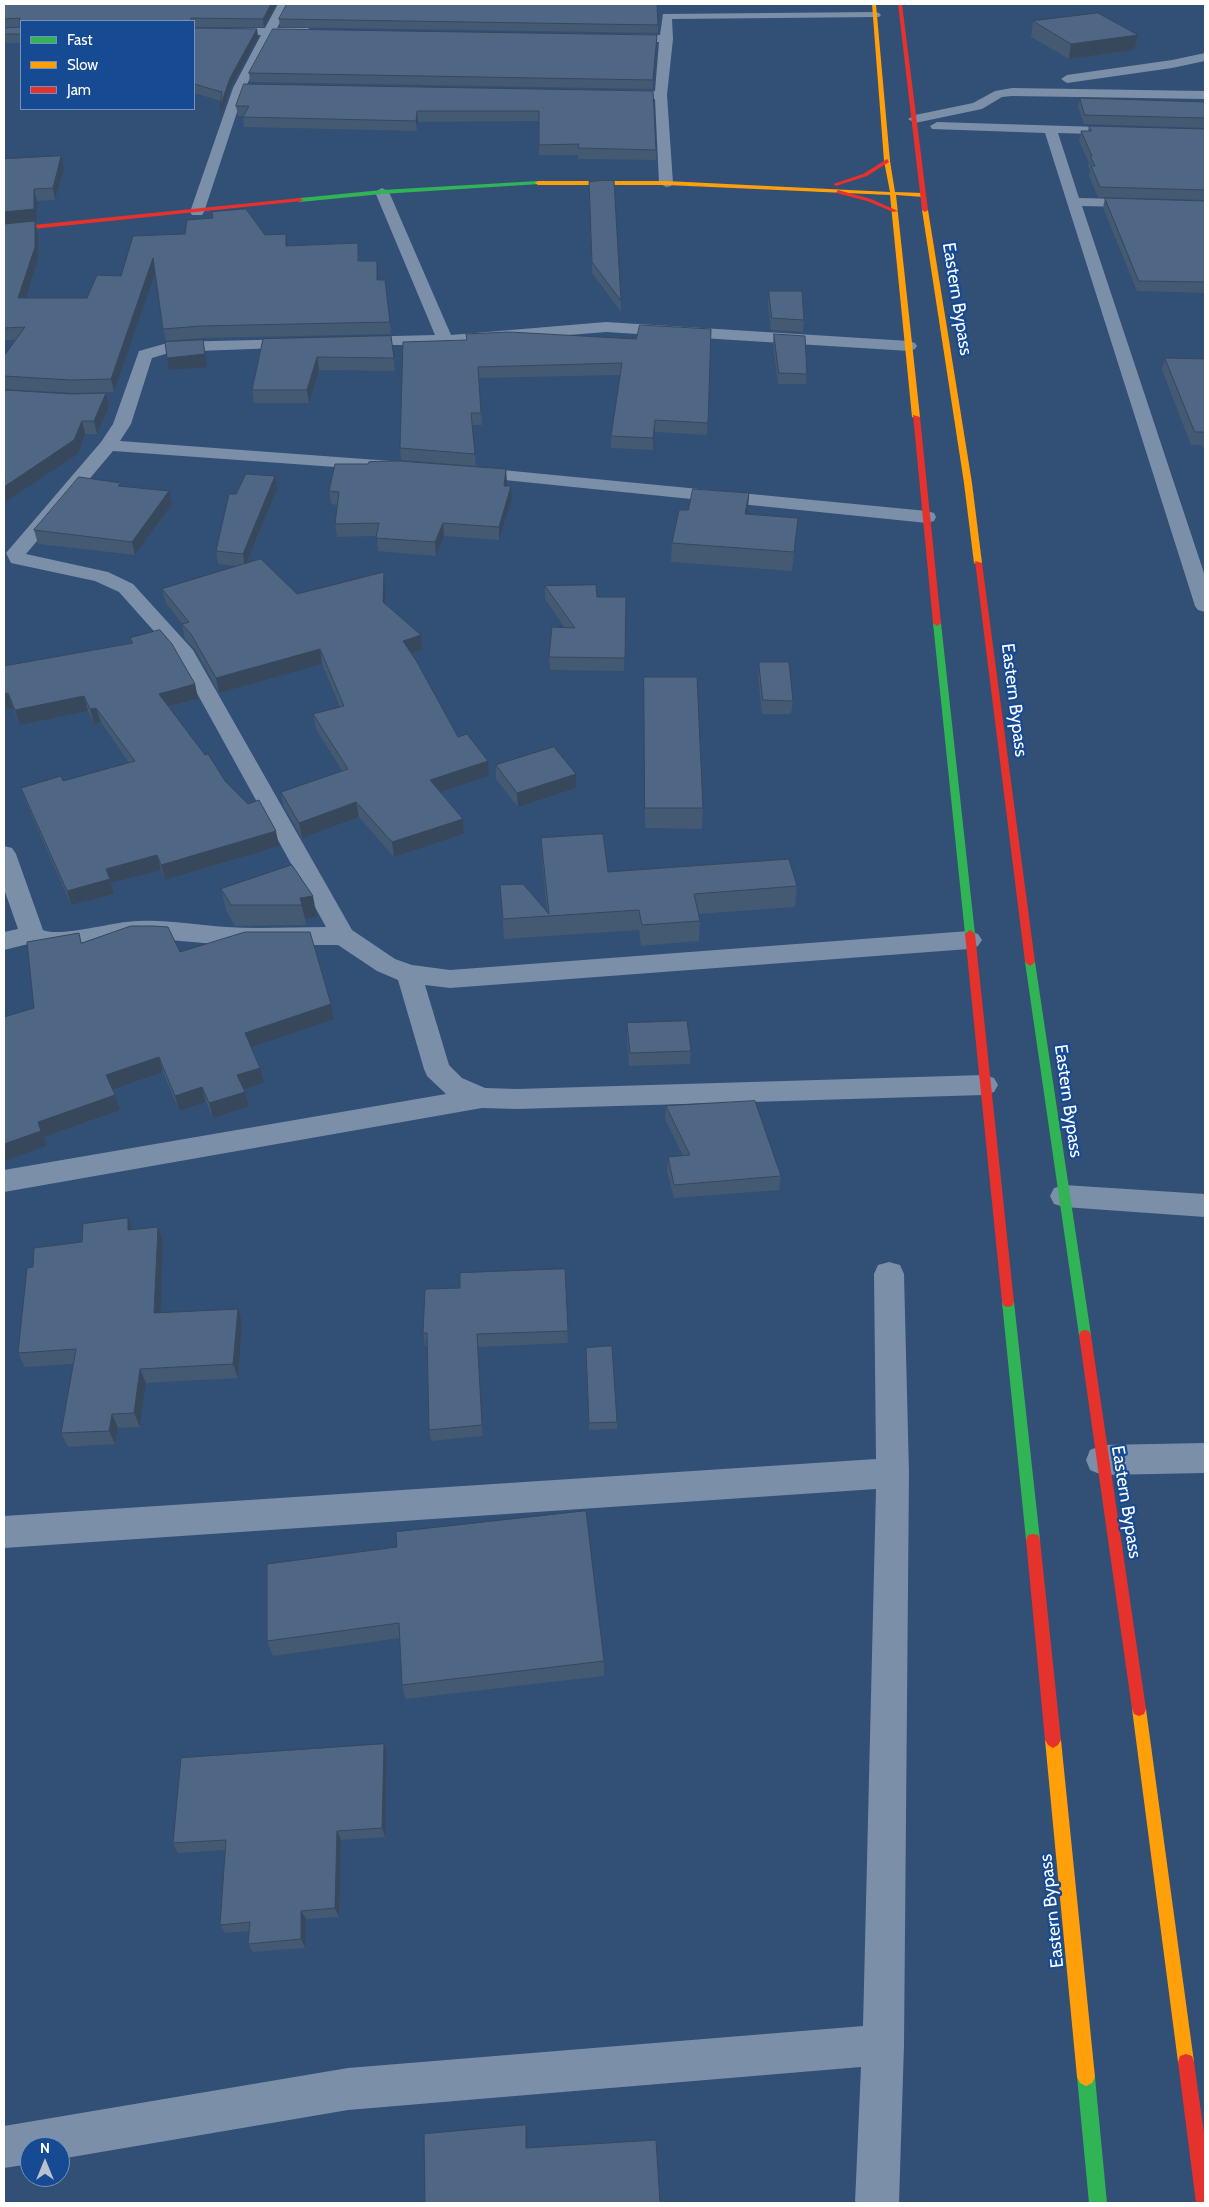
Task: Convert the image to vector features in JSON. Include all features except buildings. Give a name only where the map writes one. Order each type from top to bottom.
[{"type":"main road","name":"Eastern Bypass","points":[[900,4],[922,191],[968,482],[1032,972],[1102,1460],[1134,1668],[1205,2203]]},
{"type":"main road","name":"Eastern Bypass","points":[[874,10],[886,161],[893,190],[927,517],[969,940],[1045,1660],[1098,2203]]},
{"type":"main road","points":[[837,188],[864,175],[886,161]]},
{"type":"main road","points":[[4,230],[382,192],[516,183],[666,183],[922,191]]},
{"type":"main road","points":[[837,188],[895,211]]},
{"type":"street","points":[[197,212],[244,88],[269,31],[284,4]]},
{"type":"street","points":[[666,183],[661,95],[667,39],[667,10],[874,10]]},
{"type":"street","points":[[195,30],[319,32]]},
{"type":"street","points":[[607,38],[667,39]]},
{"type":"street","points":[[915,122],[977,106],[999,94],[1037,84],[1172,64],[1205,56]]},
{"type":"street","points":[[1012,92],[1205,95]]},
{"type":"street","points":[[602,94],[661,95]]},
{"type":"street","points":[[915,122],[1137,132]]},
{"type":"street","points":[[1050,129],[1200,573],[1205,606]]},
{"type":"street","points":[[382,192],[445,340]]},
{"type":"street","points":[[1074,202],[1205,206]]},
{"type":"street","points":[[337,343],[445,340],[606,327],[909,346]]},
{"type":"street","points":[[318,343],[171,347],[156,350],[145,355],[121,398],[122,424],[108,445],[19,548],[11,564],[101,576],[126,588],[186,654],[343,936],[386,965],[409,974],[450,979],[969,940]]},
{"type":"street","points":[[108,445],[422,468]]},
{"type":"street","points":[[451,470],[927,517]]},
{"type":"street","points":[[4,854],[32,935],[40,940],[58,941],[128,930],[157,930],[227,936],[343,936]]},
{"type":"street","points":[[4,941],[32,935]]},
{"type":"street","points":[[409,974],[437,1069],[452,1085],[482,1098]]},
{"type":"street","points":[[4,1182],[482,1098],[517,1100],[984,1085]]},
{"type":"street","points":[[1064,1196],[1205,1206]]},
{"type":"street","points":[[877,2203],[883,2045],[893,1474],[889,1274]]},
{"type":"street","points":[[1102,1460],[1205,1458]]},
{"type":"street","points":[[4,1532],[893,1474]]},
{"type":"street","points":[[4,2147],[348,2089],[883,2045]]},
{"type":"traffic: fast","points":[[300,200],[382,192],[538,183]]},
{"type":"traffic: fast","points":[[937,623],[970,934]]},
{"type":"traffic: fast","points":[[1030,962],[1085,1335]]},
{"type":"traffic: fast","points":[[1008,1302],[1033,1540]]},
{"type":"traffic: fast","points":[[1086,2077],[1098,2203]]},
{"type":"traffic: slow","points":[[874,4],[887,161],[893,195],[916,417]]},
{"type":"traffic: slow","points":[[538,183],[666,183],[923,195]]},
{"type":"traffic: slow","points":[[925,210],[968,483],[978,563]]},
{"type":"traffic: slow","points":[[1139,1709],[1186,2062]]},
{"type":"traffic: slow","points":[[1053,1740],[1086,2077]]},
{"type":"traffic: jam","points":[[900,4],[925,210]]},
{"type":"traffic: jam","points":[[836,184],[865,175],[887,161]]},
{"type":"traffic: jam","points":[[838,192],[869,200],[895,211]]},
{"type":"traffic: jam","points":[[4,230],[300,200]]},
{"type":"traffic: jam","points":[[916,417],[937,623]]},
{"type":"traffic: jam","points":[[978,563],[1030,962]]},
{"type":"traffic: jam","points":[[970,934],[1008,1302]]},
{"type":"traffic: jam","points":[[1085,1335],[1139,1709]]},
{"type":"traffic: jam","points":[[1033,1540],[1053,1740]]},
{"type":"traffic: jam","points":[[1186,2062],[1205,2203]]}]
